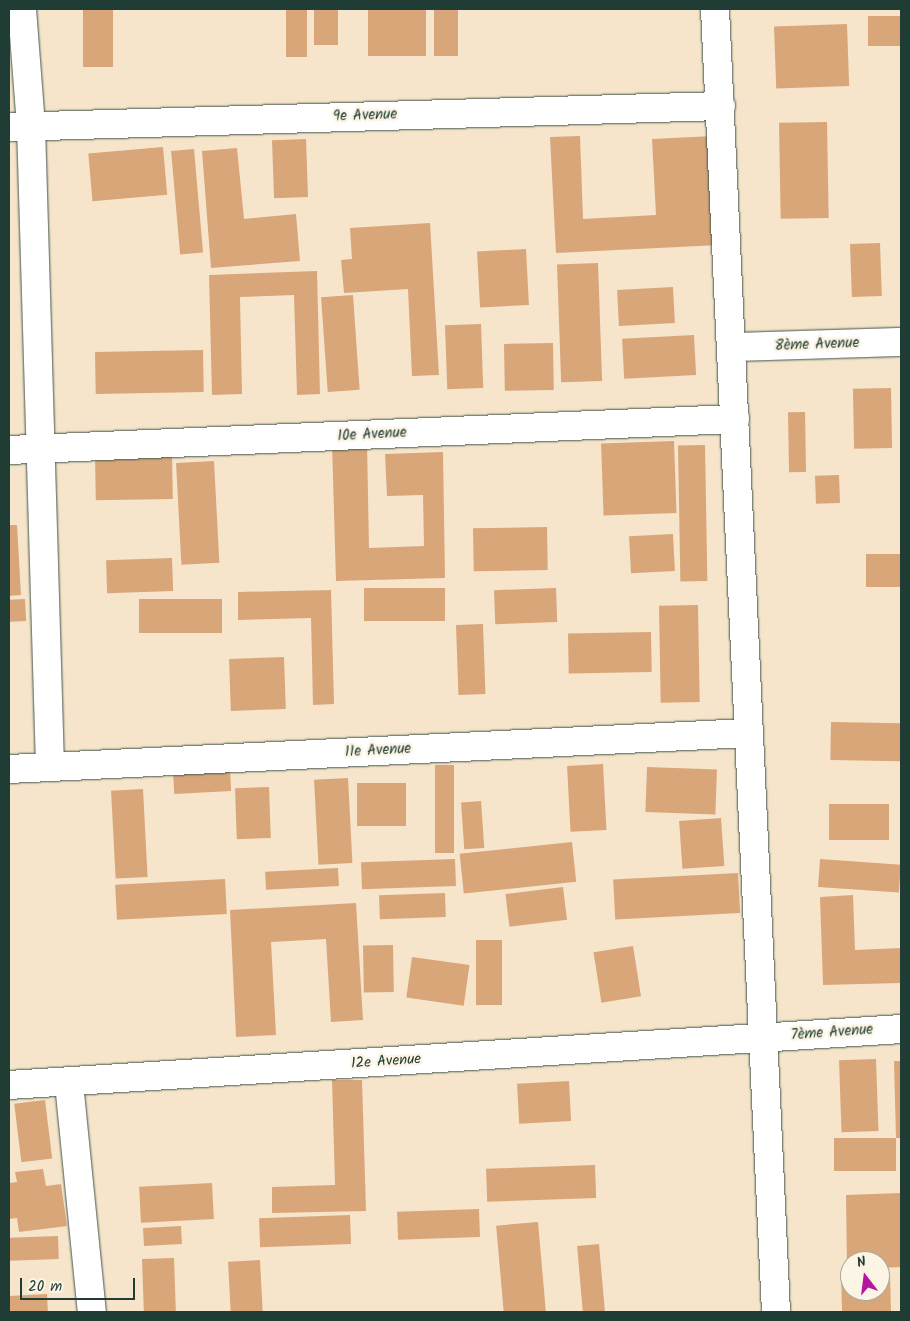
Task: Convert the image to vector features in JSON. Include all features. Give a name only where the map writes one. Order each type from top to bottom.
[{"type":"street","points":[[22,9],[20,126],[40,449],[50,767]]},
{"type":"street","points":[[715,9],[733,347],[748,733],[776,1312]]},
{"type":"street","name":"9e Avenue","points":[[20,126],[721,106]]},
{"type":"street","name":"8ème Avenue","points":[[733,347],[901,342]]},
{"type":"street","name":"10e Avenue","points":[[9,450],[735,419]]},
{"type":"street","name":"11e Avenue","points":[[9,768],[748,733]]},
{"type":"street","name":"7ème Avenue","points":[[762,1038],[901,1029]]},
{"type":"street","name":"12e Avenue","points":[[9,1085],[69,1083],[762,1038]]},
{"type":"street","points":[[69,1083],[92,1312]]},
{"type":"building","points":[[83,9],[113,9],[113,67],[83,67]]},
{"type":"building","points":[[286,9],[307,9],[307,57],[286,57]]},
{"type":"building","points":[[314,9],[338,9],[338,45],[314,45]]},
{"type":"building","points":[[368,9],[426,9],[426,56],[368,56]]},
{"type":"building","points":[[434,9],[458,9],[458,56],[434,56]]},
{"type":"building","points":[[868,16],[901,16],[901,46],[868,46]]},
{"type":"building","points":[[847,24],[849,86],[776,89],[774,27]]},
{"type":"building","points":[[827,122],[829,218],[781,219],[779,123]]},
{"type":"building","points":[[580,136],[583,219],[656,215],[652,139],[714,136],[719,245],[556,253],[550,137]]},
{"type":"building","points":[[306,139],[308,197],[274,198],[272,140]]},
{"type":"building","points":[[163,147],[167,195],[92,201],[88,154]]},
{"type":"building","points":[[237,148],[244,219],[296,214],[300,261],[211,268],[202,151]]},
{"type":"building","points":[[194,149],[203,253],[180,255],[171,151]]},
{"type":"building","points":[[430,223],[439,375],[412,376],[408,289],[344,293],[341,260],[352,259],[350,228]]},
{"type":"building","points":[[880,243],[882,296],[852,297],[850,244]]},
{"type":"building","points":[[526,249],[529,305],[480,307],[477,252]]},
{"type":"building","points":[[598,263],[602,381],[561,382],[557,264]]},
{"type":"building","points":[[317,271],[320,394],[297,395],[294,295],[240,297],[242,394],[212,395],[209,275]]},
{"type":"building","points":[[673,287],[675,323],[619,326],[617,290]]},
{"type":"building","points":[[353,295],[360,390],[328,392],[321,297]]},
{"type":"building","points":[[481,324],[483,388],[447,389],[445,325]]},
{"type":"building","points":[[694,335],[696,375],[624,379],[622,339]]},
{"type":"building","points":[[553,343],[554,390],[505,391],[504,344]]},
{"type":"building","points":[[203,350],[204,392],[96,394],[95,352]]},
{"type":"building","points":[[891,388],[892,448],[854,449],[853,389]]},
{"type":"building","points":[[788,412],[805,412],[806,472],[789,472]]},
{"type":"building","points":[[674,441],[677,513],[604,516],[601,444]]},
{"type":"building","points":[[367,442],[369,548],[424,546],[423,495],[387,496],[385,454],[443,452],[445,578],[336,581],[332,443]]},
{"type":"building","points":[[678,445],[705,445],[707,581],[680,581]]},
{"type":"building","points":[[172,453],[173,499],[96,500],[95,454]]},
{"type":"building","points":[[214,461],[219,563],[181,565],[176,463]]},
{"type":"building","points":[[839,475],[840,503],[816,504],[815,476]]},
{"type":"building","points":[[9,525],[17,525],[21,595],[9,596]]},
{"type":"building","points":[[547,527],[548,570],[474,571],[473,528]]},
{"type":"building","points":[[673,534],[675,571],[631,573],[629,536]]},
{"type":"building","points":[[866,554],[901,554],[901,587],[866,587]]},
{"type":"building","points":[[172,558],[173,591],[107,593],[106,560]]},
{"type":"building","points":[[364,588],[445,588],[445,621],[364,621]]},
{"type":"building","points":[[556,588],[557,622],[495,624],[494,590]]},
{"type":"building","points":[[331,590],[334,704],[313,705],[311,618],[238,620],[238,592]]},
{"type":"building","points":[[25,599],[26,621],[10,622],[9,600]]},
{"type":"building","points":[[139,599],[222,599],[222,633],[139,633]]},
{"type":"building","points":[[698,605],[700,702],[661,703],[659,606]]},
{"type":"building","points":[[483,624],[485,694],[458,695],[456,625]]},
{"type":"building","points":[[651,632],[652,672],[569,673],[568,633]]},
{"type":"building","points":[[284,657],[286,709],[231,711],[229,659]]},
{"type":"building","points":[[831,722],[901,723],[900,761],[830,760]]},
{"type":"building","points":[[603,764],[606,830],[571,832],[567,766]]},
{"type":"building","points":[[435,765],[454,765],[454,853],[435,853]]},
{"type":"building","points":[[647,767],[717,769],[715,814],[645,812]]},
{"type":"building","points":[[230,769],[231,791],[174,794],[173,772]]},
{"type":"building","points":[[348,778],[352,863],[318,865],[314,780]]},
{"type":"building","points":[[357,783],[406,783],[406,826],[357,826]]},
{"type":"building","points":[[269,787],[271,838],[237,839],[235,788]]},
{"type":"building","points":[[143,789],[148,877],[116,879],[111,791]]},
{"type":"building","points":[[481,801],[484,848],[464,849],[461,802]]},
{"type":"building","points":[[829,804],[889,804],[889,840],[829,840]]},
{"type":"building","points":[[721,818],[724,866],[682,869],[679,821]]},
{"type":"building","points":[[572,842],[576,882],[464,894],[460,854]]},
{"type":"building","points":[[455,859],[456,886],[362,889],[361,862]]},
{"type":"building","points":[[820,859],[901,865],[899,893],[818,887]]},
{"type":"building","points":[[338,868],[339,886],[266,890],[265,872]]},
{"type":"building","points":[[738,873],[740,913],[615,919],[613,880]]},
{"type":"building","points":[[225,879],[227,914],[117,920],[115,885]]},
{"type":"building","points":[[563,887],[567,920],[509,927],[505,894]]},
{"type":"building","points":[[445,893],[446,917],[380,919],[379,895]]},
{"type":"building","points":[[853,895],[855,950],[901,948],[901,983],[823,985],[820,897]]},
{"type":"building","points":[[356,903],[363,1020],[331,1022],[326,939],[271,942],[276,1035],[236,1037],[230,910]]},
{"type":"building","points":[[476,940],[502,940],[502,1005],[476,1005]]},
{"type":"building","points":[[393,945],[394,992],[364,993],[363,946]]},
{"type":"building","points":[[633,946],[641,996],[601,1003],[593,952]]},
{"type":"building","points":[[412,957],[469,965],[464,1006],[406,998]]},
{"type":"building","points":[[876,1059],[879,1131],[842,1132],[839,1060]]},
{"type":"building","points":[[894,1061],[901,1061],[901,1138],[896,1138]]},
{"type":"building","points":[[332,1080],[362,1080],[366,1211],[272,1213],[272,1187],[335,1185]]},
{"type":"building","points":[[569,1081],[571,1121],[519,1124],[517,1084]]},
{"type":"building","points":[[45,1100],[52,1159],[21,1162],[14,1104]]},
{"type":"building","points":[[834,1138],[896,1138],[896,1171],[834,1171]]},
{"type":"building","points":[[595,1165],[596,1198],[487,1202],[486,1169]]},
{"type":"building","points":[[43,1169],[46,1186],[61,1184],[67,1226],[19,1232],[17,1218],[9,1219],[9,1183],[17,1182],[15,1172]]},
{"type":"building","points":[[212,1183],[214,1219],[141,1223],[139,1187]]},
{"type":"building","points":[[901,1193],[901,1267],[890,1268],[890,1251],[847,1251],[846,1195]]},
{"type":"building","points":[[479,1209],[480,1237],[398,1240],[397,1212]]},
{"type":"building","points":[[350,1215],[351,1244],[260,1247],[259,1218]]},
{"type":"building","points":[[538,1222],[546,1312],[504,1312],[496,1226]]},
{"type":"building","points":[[181,1226],[182,1244],[144,1246],[143,1228]]},
{"type":"building","points":[[58,1236],[59,1259],[10,1261],[9,1238]]},
{"type":"building","points":[[599,1244],[605,1312],[583,1312],[577,1246]]},
{"type":"building","points":[[174,1258],[176,1312],[144,1312],[142,1259]]},
{"type":"building","points":[[260,1260],[263,1312],[231,1312],[228,1262]]},
{"type":"building","points":[[890,1272],[891,1312],[842,1312],[842,1301],[890,1301]]},
{"type":"building","points":[[47,1294],[48,1312],[10,1312],[9,1296]]}]
